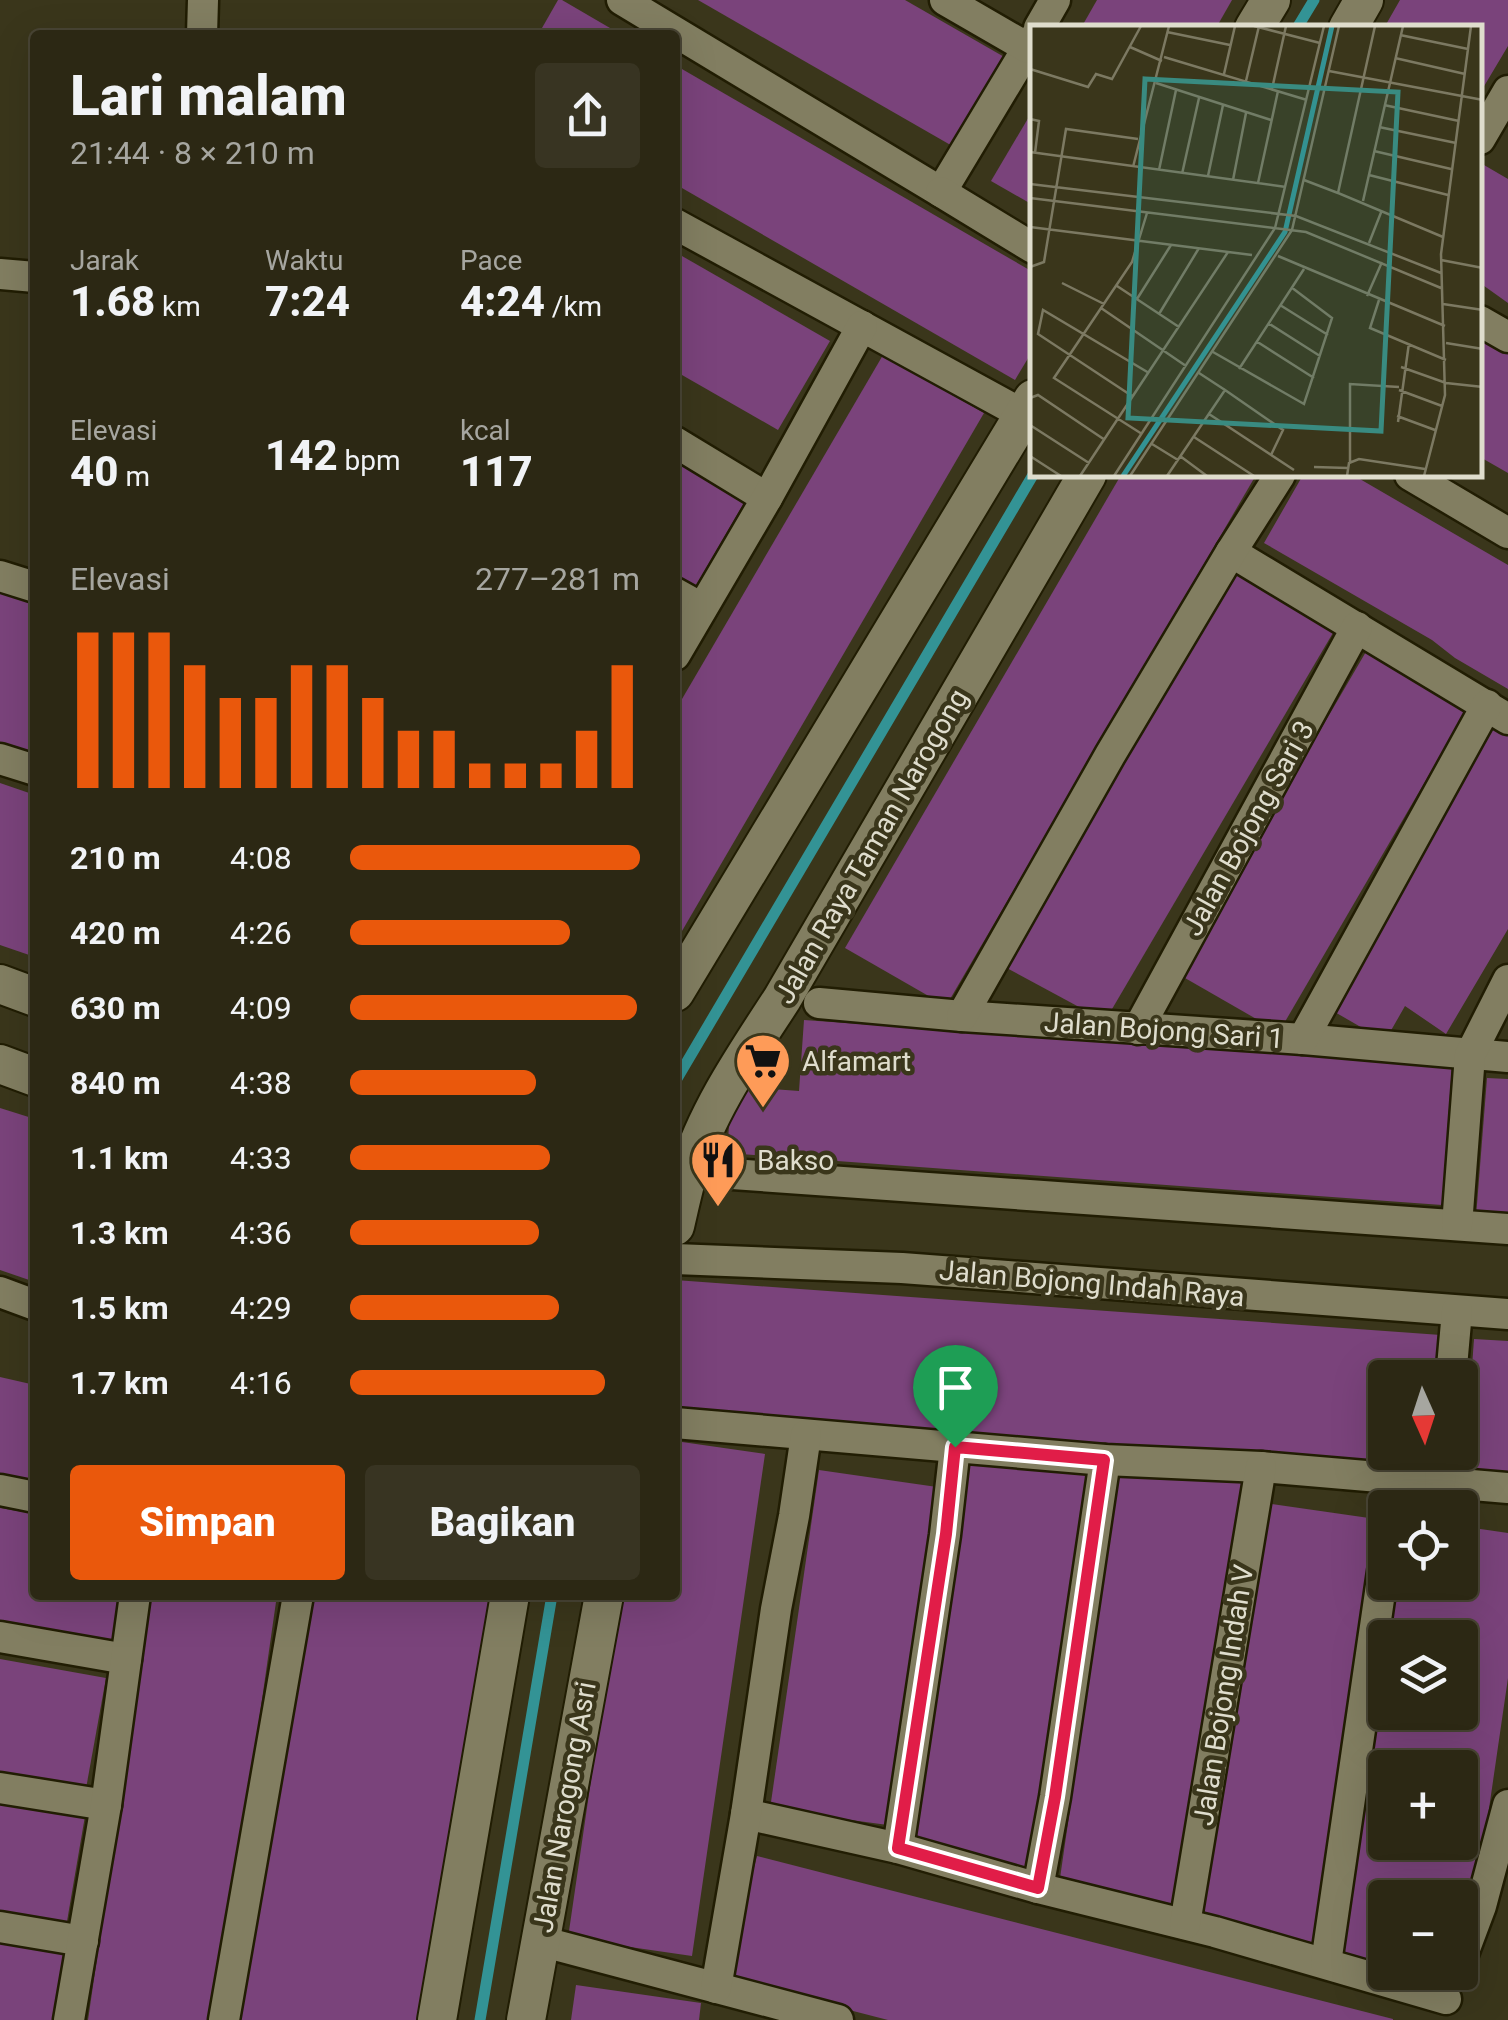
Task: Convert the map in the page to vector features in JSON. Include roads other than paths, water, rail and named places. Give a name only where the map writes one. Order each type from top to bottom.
[{"type":"street","points":[[202,30],[203,0]]},
{"type":"street","points":[[622,0],[672,30]]},
{"type":"street","points":[[945,0],[1030,37]]},
{"type":"street","points":[[1041,25],[1055,0]]},
{"type":"street","points":[[1256,25],[1271,0]]},
{"type":"street","points":[[1350,25],[1364,0]]},
{"type":"street","points":[[680,35],[1030,246]]},
{"type":"street","points":[[941,192],[1030,43]]},
{"type":"street","points":[[1492,138],[1508,92]]},
{"type":"street","points":[[680,227],[862,326],[1028,407],[680,984]]},
{"type":"street","points":[[0,274],[30,276]]},
{"type":"street","points":[[1483,323],[1508,338]]},
{"type":"street","points":[[680,646],[862,326]]},
{"type":"street","points":[[680,445],[767,498]]},
{"type":"street","name":"Jalan Raya Taman Narogong","points":[[682,1170],[1085,478]]},
{"type":"street","points":[[962,1016],[1110,755],[1278,478]]},
{"type":"street","points":[[1415,478],[1508,532]]},
{"type":"street","points":[[1231,552],[1498,712],[1304,1039]]},
{"type":"street","points":[[0,576],[30,585]]},
{"type":"street","points":[[680,595],[702,608]]},
{"type":"street","name":"Jalan Bojong Sari 3","points":[[1138,1028],[1357,627]]},
{"type":"street","points":[[0,759],[30,768]]},
{"type":"street","points":[[1457,1225],[1470,1055],[1508,980]]},
{"type":"street","points":[[0,984],[30,995]]},
{"type":"street","name":"Jalan Bojong Sari 1","points":[[819,1003],[1508,1057]]},
{"type":"street","points":[[0,1064],[30,1075]]},
{"type":"street","points":[[682,1170],[1508,1229]]},
{"type":"street","name":"Jalan Bojong Indah Raya","points":[[680,1259],[902,1268],[1508,1314]]},
{"type":"street","points":[[0,1292],[30,1303]]},
{"type":"street","points":[[1452,1360],[1458,1311]]},
{"type":"street","points":[[680,1424],[1104,1460],[1261,1467],[1374,1490]]},
{"type":"street","points":[[716,1988],[806,1435]]},
{"type":"street","points":[[898,1848],[946,1534],[955,1447]]},
{"type":"street","points":[[1038,1888],[1104,1460]]},
{"type":"street","name":"Jalan Bojong Indah V","points":[[1185,1924],[1261,1467]]},
{"type":"street","points":[[1401,1490],[1436,1470]]},
{"type":"street","points":[[1451,1470],[1508,1488]]},
{"type":"street","points":[[0,1490],[30,1496]]},
{"type":"street","points":[[69,2020],[106,1805],[134,1600]]},
{"type":"street","points":[[224,2020],[297,1600]]},
{"type":"street","points":[[436,2020],[509,1600]]},
{"type":"street","name":"Jalan Narogong Asri","points":[[526,2020],[603,1600]]},
{"type":"street","points":[[1326,1963],[1379,1600]]},
{"type":"street","points":[[0,1636],[126,1659]]},
{"type":"street","points":[[0,1788],[106,1805]]},
{"type":"street","points":[[1478,1914],[1508,1804]]},
{"type":"street","points":[[746,1814],[898,1848],[1447,1997]]},
{"type":"street","points":[[0,1927],[83,1941]]},
{"type":"street","points":[[540,1941],[716,1988],[753,2009],[838,2020]]},
{"type":"waterway","points":[[1299,25],[1314,0]]},
{"type":"waterway","points":[[680,1074],[1031,478]]},
{"type":"waterway","points":[[480,2020],[551,1600]]},
{"type":"place","name":"Alfamart","points":[[763,1110]]},
{"type":"place","name":"Bakso","points":[[718,1209]]}]
